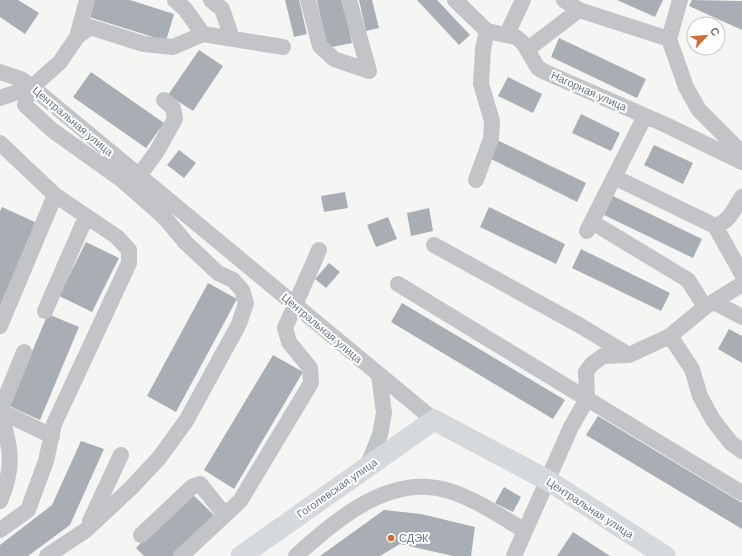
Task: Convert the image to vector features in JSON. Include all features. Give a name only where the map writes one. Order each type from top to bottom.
[{"type":"main road","name":"Гоголевская улица","points":[[241,556],[434,420]]},
{"type":"main road","name":"Центральная улица","points":[[434,420],[549,481],[665,556]]},
{"type":"street","points":[[77,37],[87,0]]},
{"type":"street","points":[[176,0],[185,9],[202,34]]},
{"type":"street","points":[[212,0],[222,9],[232,38]]},
{"type":"street","points":[[308,0],[320,46],[334,59],[369,71],[349,0]]},
{"type":"street","points":[[455,0],[487,31],[483,49],[481,84],[492,121],[491,139],[476,180]]},
{"type":"street","points":[[507,34],[523,0]]},
{"type":"street","points":[[564,0],[579,10],[669,40]]},
{"type":"street","points":[[680,0],[669,40],[686,87],[699,110],[742,153]]},
{"type":"street","points":[[528,49],[579,10]]},
{"type":"street","points":[[47,556],[86,530],[131,488],[155,463],[186,420],[239,324],[246,303],[242,290],[233,280],[218,273],[186,243],[164,218],[122,180],[52,130],[25,105],[26,96],[32,87],[60,62],[77,37],[90,27],[144,44],[173,47],[202,34],[283,47]]},
{"type":"street","name":"Нагорная улица","points":[[487,31],[516,37],[528,49],[538,68],[545,72],[645,116],[742,162]]},
{"type":"street","name":"Центральная улица","points":[[0,72],[22,79],[32,87],[434,420]]},
{"type":"street","points":[[0,98],[32,87]]},
{"type":"street","points":[[139,176],[157,151],[175,119],[173,108],[164,100]]},
{"type":"street","points":[[645,116],[589,226],[688,280],[710,305],[742,317]]},
{"type":"street","points":[[0,143],[55,194],[86,217],[117,237],[129,250],[129,263],[54,424],[46,461],[28,510],[0,530]]},
{"type":"street","points":[[614,177],[715,226],[742,274]]},
{"type":"street","points":[[0,326],[55,194]]},
{"type":"street","points":[[715,226],[722,224],[728,219],[742,197]]},
{"type":"street","points":[[45,311],[86,217]]},
{"type":"street","points":[[434,245],[579,325],[629,355]]},
{"type":"street","points":[[181,556],[240,501],[311,383],[310,368],[289,342],[285,328],[296,306],[318,250]]},
{"type":"street","points":[[398,284],[742,493]]},
{"type":"street","points":[[514,556],[549,481],[571,427],[587,399],[586,372],[592,364],[603,356],[629,355],[670,336],[710,305],[742,284]]},
{"type":"street","points":[[670,336],[692,369],[700,396],[713,420],[731,442],[742,451]]},
{"type":"street","points":[[0,501],[8,481],[10,444],[0,411],[24,352]]},
{"type":"street","points":[[367,467],[380,435],[384,413],[379,374]]},
{"type":"street","points":[[0,411],[52,436]]},
{"type":"street","points":[[86,530],[121,455]]},
{"type":"street","points":[[142,534],[192,487],[200,484],[226,515]]},
{"type":"street","points":[[296,556],[327,527],[353,509],[380,497],[417,486],[447,490],[488,509],[525,531]]},
{"type":"building","points":[[0,0],[18,0],[39,13],[25,34],[0,17]]},
{"type":"building","points":[[94,0],[130,0],[174,14],[166,41],[89,17]]},
{"type":"building","points":[[285,0],[299,0],[307,34],[294,37]]},
{"type":"building","points":[[317,0],[343,0],[352,43],[327,48]]},
{"type":"building","points":[[359,0],[372,0],[379,28],[366,31]]},
{"type":"building","points":[[417,0],[437,0],[470,35],[459,45]]},
{"type":"building","points":[[617,0],[663,0],[655,17]]},
{"type":"building","points":[[692,0],[742,1],[742,30],[726,23],[726,16],[711,16],[689,6]]},
{"type":"building","points":[[559,38],[646,79],[637,98],[551,57]]},
{"type":"building","points":[[199,50],[223,66],[193,111],[168,95]]},
{"type":"building","points":[[91,72],[164,123],[146,148],[73,97]]},
{"type":"building","points":[[508,77],[542,94],[533,113],[498,96]]},
{"type":"building","points":[[581,114],[620,133],[611,151],[572,133]]},
{"type":"building","points":[[497,140],[586,183],[577,202],[489,158]]},
{"type":"building","points":[[654,145],[693,163],[683,184],[644,165]]},
{"type":"building","points":[[179,150],[196,163],[184,178],[167,165]]},
{"type":"building","points":[[345,192],[348,208],[324,212],[321,196]]},
{"type":"building","points":[[613,196],[702,239],[693,258],[604,215]]},
{"type":"building","points":[[2,207],[37,223],[0,306],[0,211]]},
{"type":"building","points":[[489,207],[565,244],[556,264],[480,227]]},
{"type":"building","points":[[429,208],[433,231],[411,236],[407,213]]},
{"type":"building","points":[[388,217],[397,239],[376,247],[367,225]]},
{"type":"building","points":[[86,242],[119,258],[92,312],[59,296]]},
{"type":"building","points":[[581,249],[670,293],[661,311],[572,268]]},
{"type":"building","points":[[329,263],[340,272],[326,288],[315,279]]},
{"type":"building","points":[[208,283],[237,299],[176,412],[147,396]]},
{"type":"building","points":[[402,303],[565,400],[553,419],[391,322]]},
{"type":"building","points":[[48,314],[79,327],[40,420],[9,406]]},
{"type":"building","points":[[729,329],[742,336],[742,363],[718,349]]},
{"type":"building","points":[[273,355],[303,372],[234,489],[204,470]]},
{"type":"building","points":[[598,416],[742,503],[742,529],[586,435]]},
{"type":"building","points":[[81,441],[104,449],[70,525],[28,556],[0,556],[0,545],[52,505]]},
{"type":"building","points":[[504,487],[521,497],[513,512],[495,503]]},
{"type":"building","points":[[189,491],[214,515],[175,556],[144,556],[136,548]]},
{"type":"building","points":[[384,510],[421,514],[475,527],[471,556],[453,556],[400,544],[380,556],[320,556]]},
{"type":"building","points":[[573,532],[610,556],[557,556]]},
{"type":"place","name":"СДЭК","points":[[391,538]]}]
